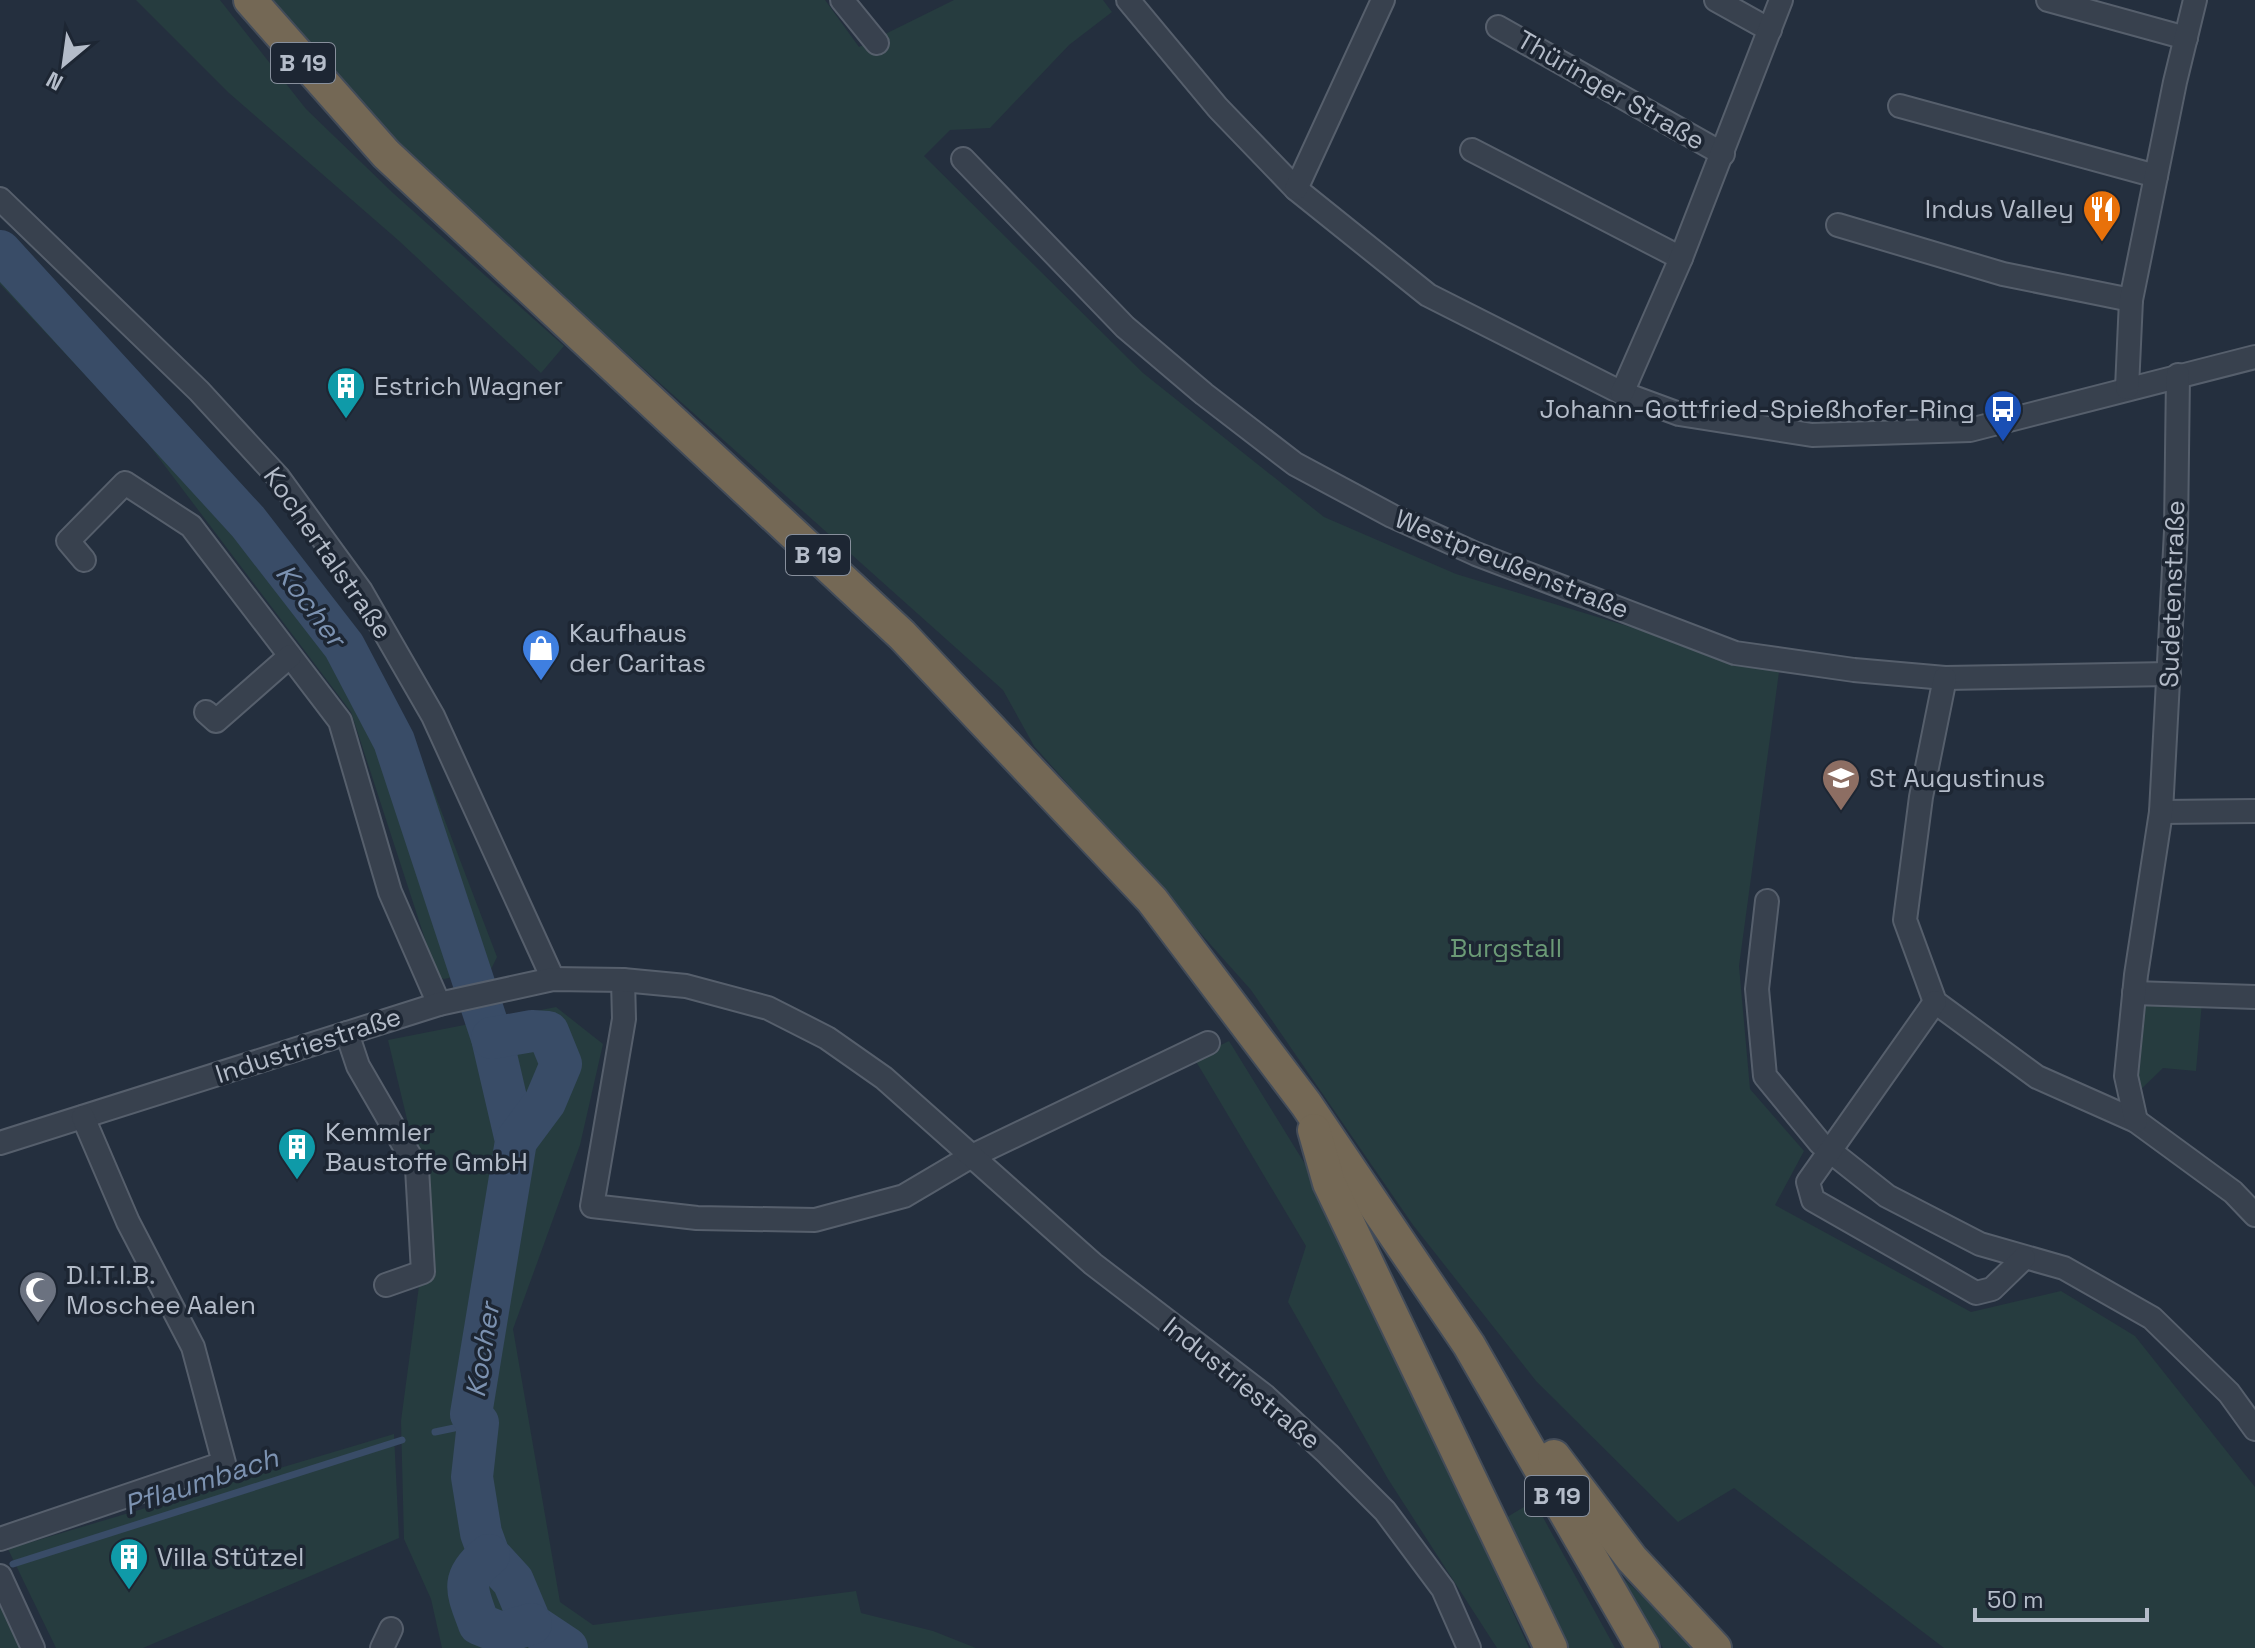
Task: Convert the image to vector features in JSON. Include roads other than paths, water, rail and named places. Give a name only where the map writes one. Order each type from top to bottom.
[{"type":"highway","name":"B 19","points":[[250,0],[386,154],[902,635],[1038,775],[1152,900],[1306,1104],[1469,1345],[1643,1648]]},
{"type":"highway","points":[[1306,1104],[1329,1183],[1551,1648]]},
{"type":"highway","points":[[1469,1345],[1632,1559],[1715,1648]]},
{"type":"street","points":[[842,0],[877,43]]},
{"type":"street","points":[[1128,0],[1218,108],[1296,189],[1428,295],[1622,393],[1679,414],[1812,435],[1970,430],[2255,357]]},
{"type":"street","points":[[1296,189],[1383,0]]},
{"type":"street","points":[[1716,0],[1770,30]]},
{"type":"street","name":"Thüringer Straße","points":[[1622,393],[1681,258],[1781,0]]},
{"type":"street","points":[[2048,0],[2186,38]]},
{"type":"street","points":[[2127,388],[2131,300],[2195,0]]},
{"type":"street","name":"Thüringer Straße","points":[[1498,27],[1723,154]]},
{"type":"street","points":[[1900,106],[2156,176]]},
{"type":"street","points":[[1472,150],[1681,258]]},
{"type":"street","name":"Westpreußenstraße","points":[[963,159],[1125,327],[1193,385],[1295,464],[1364,501],[1476,554],[1735,653],[1854,670],[1945,678],[2169,674]]},
{"type":"street","name":"Kochertalstraße","points":[[0,199],[199,391],[278,477],[361,591],[433,716],[553,979]]},
{"type":"street","points":[[1838,225],[2003,274],[2131,300]]},
{"type":"street","name":"Sudetenstraße","points":[[2136,1121],[2126,1076],[2134,993],[2161,812],[2176,531],[2178,375]]},
{"type":"street","points":[[84,560],[68,541],[125,483],[191,526],[340,721],[390,892],[444,1002]]},
{"type":"street","points":[[206,712],[216,721],[290,656]]},
{"type":"street","points":[[1945,678],[1921,797],[1905,920],[1935,1002],[2037,1077],[2136,1121],[2233,1192],[2255,1215]]},
{"type":"street","points":[[2161,812],[2255,811]]},
{"type":"street","points":[[1767,901],[1757,989],[1765,1076],[1827,1151],[1887,1196],[1980,1244],[2064,1268],[2152,1318],[2229,1393],[2255,1429]]},
{"type":"street","name":"Industriestraße","points":[[0,1143],[444,1002],[553,979],[623,980],[686,986],[768,1008],[827,1038],[884,1078],[1093,1264],[1265,1396],[1385,1511],[1443,1589],[1469,1648]]},
{"type":"street","points":[[623,980],[624,1019],[592,1206],[697,1218],[815,1220],[904,1196],[970,1157],[1208,1043]]},
{"type":"street","points":[[2134,993],[2255,997]]},
{"type":"street","points":[[1935,1002],[1827,1151],[1808,1182],[1813,1200],[1976,1293],[1992,1289],[2024,1258]]},
{"type":"street","points":[[347,1033],[358,1066],[417,1168],[423,1272],[386,1285]]},
{"type":"street","points":[[0,1539],[224,1463],[193,1347],[128,1222],[83,1117]]},
{"type":"street","points":[[0,1576],[33,1648]]},
{"type":"waterway","name":"Kocher","points":[[0,251],[248,522],[344,646],[394,741],[492,1038],[516,1141],[471,1414],[478,1423],[472,1477],[481,1533],[489,1555],[513,1581],[531,1624],[567,1648]]},
{"type":"waterway","name":"Kocher","points":[[492,1038],[532,1031],[548,1032],[561,1064],[545,1102],[516,1141]]},
{"type":"waterway","name":"Pflaumbach","points":[[435,1432],[478,1423]]},
{"type":"waterway","name":"Pflaumbach","points":[[13,1564],[402,1440]]},
{"type":"waterway","name":"Kocher","points":[[489,1555],[469,1579],[469,1594],[479,1624],[501,1633],[531,1624]]},
{"type":"place","name":"Indus Valley","points":[[2102,243]]},
{"type":"place","name":"Estrich Wagner","points":[[346,420]]},
{"type":"place","name":"Johann-Gottfried-Spießhofer-Ring","points":[[2003,443]]},
{"type":"place","name":"Kaufhaus der Caritas","points":[[541,682]]},
{"type":"place","name":"St Augustinus","points":[[1841,812]]},
{"type":"place","name":"Kemmler Baustoffe GmbH","points":[[297,1181]]},
{"type":"place","name":"D.I.T.I.B. Moschee Aalen","points":[[38,1324]]},
{"type":"place","name":"Villa Stützel","points":[[129,1591]]},
{"type":"park label","name":"Burgstall","points":[[1506,948]]}]
